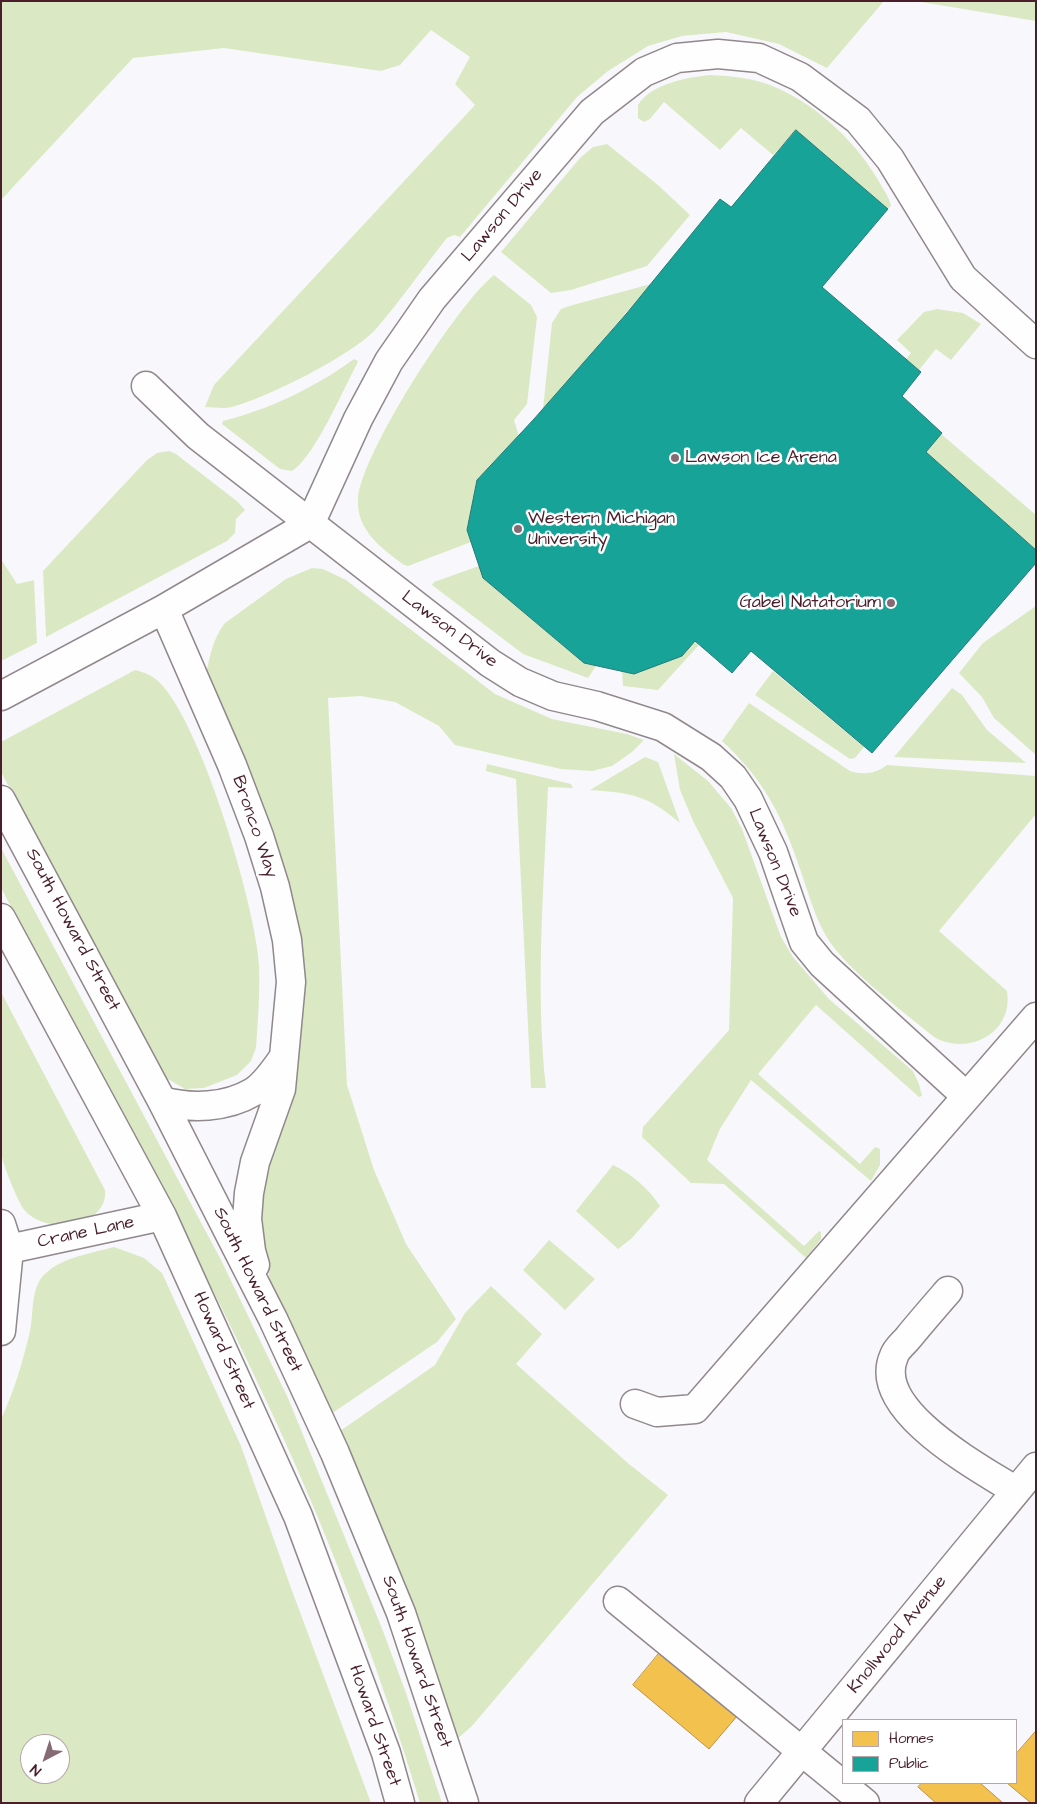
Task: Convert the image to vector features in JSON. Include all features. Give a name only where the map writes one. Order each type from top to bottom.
[{"type":"street","name":"Lawson Drive","points":[[966,1096],[822,964],[804,942],[773,852],[748,799],[733,778],[711,756],[663,727],[597,706],[553,696],[520,682],[490,663],[310,524],[358,418],[389,361],[432,300],[592,112],[644,72],[677,58],[718,54],[759,58],[800,77],[858,120],[890,159],[963,278],[1036,344]]},
{"type":"street","points":[[6,693],[164,609],[310,524],[198,436],[146,386]]},
{"type":"street","name":"Bronco Way","points":[[164,609],[232,765],[259,836],[275,887],[287,940],[291,982],[281,1089],[255,1162],[247,1219],[251,1251],[273,1319]]},
{"type":"street","name":"South Howard Street","points":[[1,800],[162,1101],[273,1319],[336,1453],[401,1613],[464,1803]]},
{"type":"street","name":"Howard Street","points":[[1,918],[162,1216],[298,1516],[386,1753],[400,1803]]},
{"type":"street","points":[[635,1404],[658,1412],[695,1409],[1036,1017]]},
{"type":"street","points":[[162,1101],[180,1106],[205,1106],[231,1101],[253,1092],[268,1078],[284,1058]]},
{"type":"street","name":"Crane Lane","points":[[9,1249],[162,1216]]},
{"type":"street","points":[[1,1224],[9,1249],[1,1331]]},
{"type":"street","points":[[948,1291],[894,1355],[890,1373],[898,1396],[917,1422],[950,1449],[1016,1491]]},
{"type":"street","name":"Knollwood Avenue","points":[[759,1803],[803,1752],[1036,1467]]},
{"type":"street","points":[[618,1601],[865,1803]]},
{"type":"green space","points":[[1,1],[884,1],[827,68],[779,44],[726,32],[682,36],[648,46],[608,71],[577,97],[460,237],[454,235],[447,238],[385,318],[364,340],[329,363],[287,385],[247,402],[222,408],[205,407],[214,385],[475,105],[455,84],[470,57],[431,30],[400,65],[381,71],[224,48],[133,58],[1,200]]},
{"type":"green space","points":[[915,1],[1036,1],[1036,21]]},
{"type":"green space","points":[[710,75],[761,82],[793,96],[823,116],[862,156],[886,193],[891,206],[888,209],[796,130],[773,155],[741,128],[720,150],[664,102],[650,119],[644,122],[638,118],[638,105],[652,91],[680,80]]},
{"type":"green space","points":[[607,144],[658,185],[690,215],[647,266],[571,290],[551,293],[501,252],[580,158],[593,147]]},
{"type":"green space","points":[[494,275],[531,305],[537,317],[527,404],[514,420],[519,436],[478,479],[467,530],[471,542],[408,566],[404,565],[372,538],[361,520],[358,510],[358,499],[363,478],[392,416],[413,381],[458,316]]},
{"type":"green space","points":[[651,284],[543,409],[552,323],[561,309]]},
{"type":"green space","points":[[937,309],[963,313],[981,324],[951,360],[936,349],[919,370],[906,359],[911,353],[897,340],[924,312]]},
{"type":"green space","points":[[354,359],[358,361],[357,364],[328,422],[301,464],[292,471],[280,469],[222,424],[223,421],[257,411],[308,388]]},
{"type":"green space","points":[[941,434],[1036,515],[1036,550],[926,452]]},
{"type":"green space","points":[[169,451],[176,454],[238,502],[245,510],[236,519],[235,533],[227,541],[46,637],[43,571],[147,460],[157,453]]},
{"type":"green space","points":[[1,559],[17,584],[34,580],[37,643],[1,661]]},
{"type":"green space","points":[[479,566],[483,578],[584,663],[596,666],[588,678],[523,654],[432,585],[434,582]]},
{"type":"green space","points":[[312,568],[323,569],[346,580],[495,694],[552,719],[627,734],[644,740],[632,752],[612,766],[592,771],[561,769],[455,745],[439,726],[395,702],[361,696],[328,698],[347,1085],[374,1170],[406,1244],[456,1319],[437,1342],[331,1414],[270,1280],[258,1231],[262,1186],[277,1145],[294,1073],[300,1026],[206,674],[215,641],[225,623],[286,579]]},
{"type":"green space","points":[[1036,606],[1036,755],[994,718],[982,697],[959,673],[983,643]]},
{"type":"green space","points":[[695,641],[699,645],[658,690],[623,686],[622,671],[682,656]]},
{"type":"green space","points":[[135,670],[147,674],[158,681],[174,702],[191,733],[208,772],[237,860],[256,938],[259,965],[259,1006],[256,1048],[251,1061],[237,1075],[204,1088],[185,1089],[166,1078],[1,772],[1,742]]},
{"type":"green space","points":[[773,671],[864,747],[855,758],[850,759],[755,695]]},
{"type":"green space","points":[[952,688],[962,695],[987,730],[1026,763],[894,757]]},
{"type":"green space","points":[[749,703],[850,771],[869,773],[887,765],[1036,776],[1036,814],[939,931],[1007,991],[1007,1006],[1003,1018],[996,1029],[986,1037],[974,1042],[961,1044],[947,1042],[934,1037],[876,990],[835,949],[818,920],[786,832],[770,799],[737,755],[722,741]]},
{"type":"green space","points":[[674,754],[708,781],[731,808],[742,829],[781,937],[793,957],[829,999],[913,1071],[919,1084],[922,1096],[919,1097],[816,1005],[758,1074],[860,1164],[875,1147],[880,1149],[880,1165],[871,1181],[751,1080],[720,1129],[707,1160],[804,1246],[819,1231],[821,1232],[821,1239],[806,1258],[724,1184],[691,1183],[642,1137],[643,1127],[729,1030],[733,898],[693,821],[680,790]]},
{"type":"green space","points":[[645,757],[658,762],[680,823],[658,806],[638,797],[617,792],[590,790]]},
{"type":"green space","points":[[487,764],[571,784],[573,788],[548,787],[541,976],[541,1013],[546,1088],[531,1088],[516,779],[486,771]]},
{"type":"green space","points":[[1,848],[220,1258],[288,1398],[383,1631],[406,1693],[442,1803],[420,1803],[355,1611],[298,1470],[245,1356],[178,1221],[1,888]]},
{"type":"green space","points":[[1,992],[105,1190],[103,1203],[96,1214],[84,1221],[70,1224],[55,1224],[40,1221],[28,1214],[20,1203],[6,1171],[1,1153]]},
{"type":"green space","points":[[613,1165],[640,1183],[660,1206],[632,1238],[618,1249],[576,1211]]},
{"type":"green space","points":[[549,1240],[595,1279],[565,1310],[523,1270]]},
{"type":"green space","points":[[114,1247],[144,1258],[162,1273],[241,1446],[291,1588],[371,1803],[1,1803],[1,1419],[21,1365],[30,1331],[37,1285],[46,1273],[53,1268],[78,1256]]},
{"type":"green space","points":[[491,1286],[542,1334],[516,1364],[629,1464],[668,1495],[472,1726],[457,1739],[340,1431],[435,1365],[465,1313]]},
{"type":"building: Homes","points":[[661,1651],[738,1715],[709,1749],[633,1685]]},
{"type":"building: Homes","points":[[1036,1731],[1036,1803],[1031,1803],[1008,1784],[1017,1784],[1017,1753]]},
{"type":"building: Homes","points":[[921,1784],[981,1784],[1003,1803],[936,1803],[918,1787]]},
{"type":"building: Public","points":[[796,130],[888,209],[822,287],[921,372],[902,396],[942,433],[926,452],[1036,550],[1036,563],[872,753],[751,651],[732,673],[695,641],[682,656],[634,674],[584,663],[483,578],[467,530],[477,480],[534,419],[627,313],[720,199],[731,207]]},
{"type":"place","name":"Lawson Ice Arena","points":[[675,458]]},
{"type":"place","name":"Western Michigan University","points":[[518,529]]},
{"type":"place","name":"Gabel Natatorium","points":[[891,603]]}]
